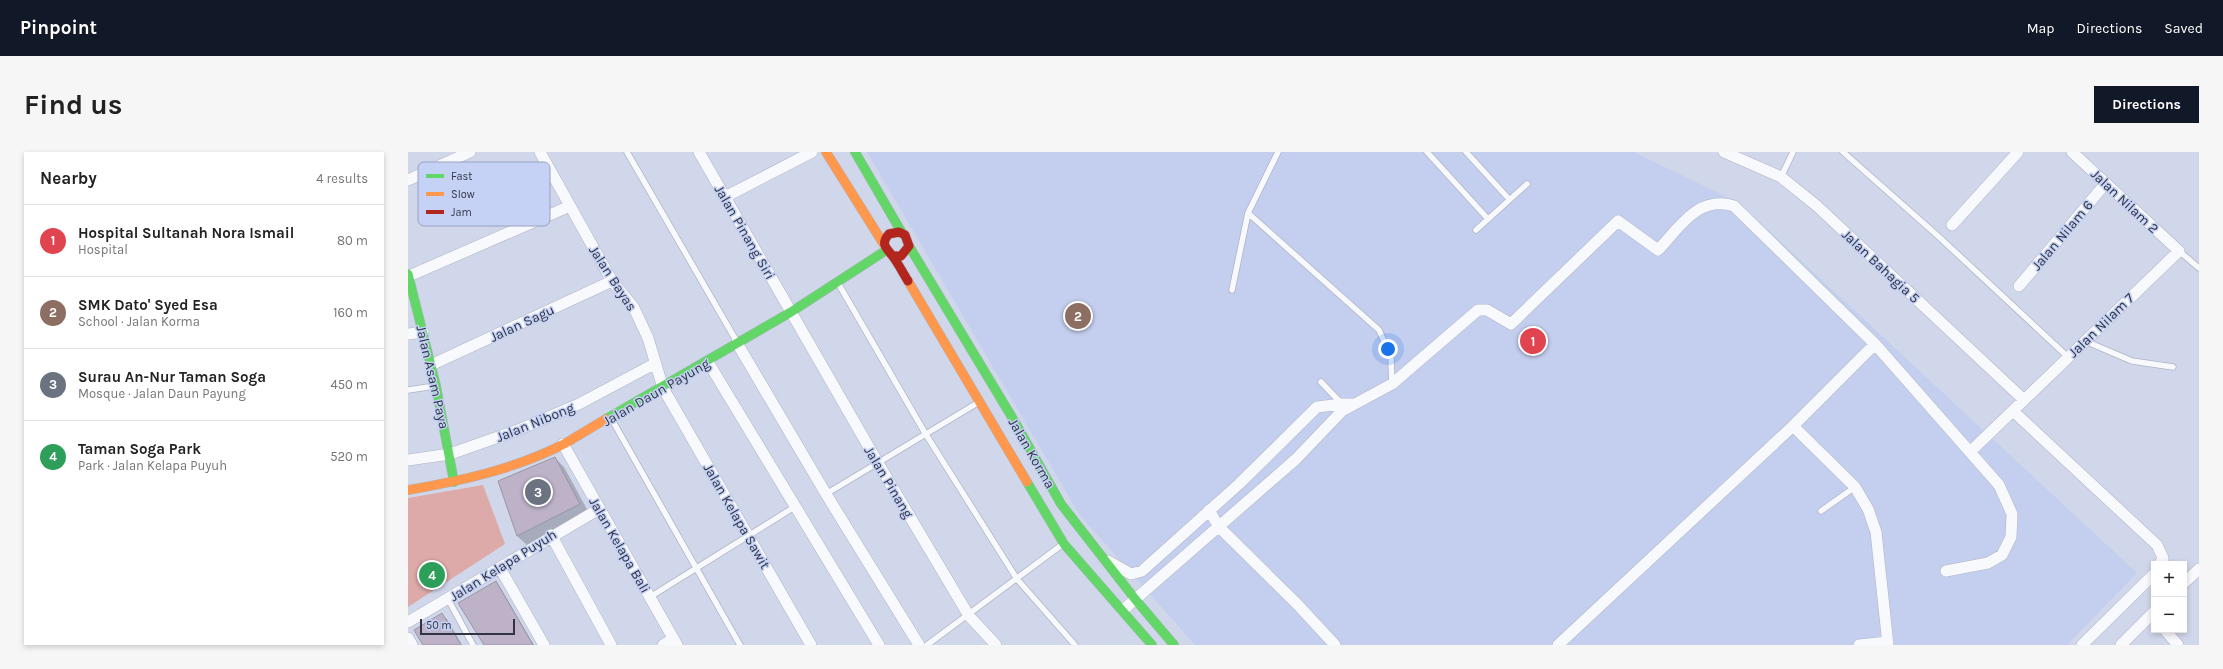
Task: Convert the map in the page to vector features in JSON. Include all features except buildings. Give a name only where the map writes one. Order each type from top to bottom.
[{"type":"street","points":[[448,162],[470,152]]},
{"type":"street","name":"Jalan Bayas","points":[[540,152],[546,162]]},
{"type":"street","name":"Jalan Pinang Siri","points":[[699,152],[791,312]]},
{"type":"street","points":[[725,197],[812,152]]},
{"type":"street","name":"Jalan Korma","points":[[826,152],[980,402],[1064,544],[1152,645]]},
{"type":"street","points":[[855,152],[902,233],[908,239],[909,246],[901,256],[887,250],[890,233],[902,233]]},
{"type":"street","name":"Jalan Bahagia 5","points":[[1726,152],[1781,177],[1817,206],[2023,399]]},
{"type":"street","points":[[1952,225],[2018,152]]},
{"type":"street","name":"Jalan Nilam 2","points":[[2072,152],[2179,251]]},
{"type":"street","name":"Jalan Bayas","points":[[550,170],[612,281],[634,308],[648,338],[654,364],[662,388]]},
{"type":"street","points":[[408,180],[418,175]]},
{"type":"street","name":"Jalan Nilam 6","points":[[2019,286],[2106,183]]},
{"type":"street","points":[[1105,559],[1131,574],[1142,572],[1232,490],[1317,407],[1342,407],[1354,405],[1392,384],[1478,310],[1487,310],[1511,324],[1618,221],[1658,250],[1697,209],[1722,202],[1734,206],[1875,344],[1999,484],[2012,514],[2011,537],[2002,555],[1988,563],[1946,571]]},
{"type":"street","points":[[550,215],[570,206]]},
{"type":"street","points":[[408,275],[523,226]]},
{"type":"street","name":"Jalan Korma","points":[[909,246],[1016,424],[1061,504],[1134,598],[1174,645]]},
{"type":"street","name":"Jalan Daun Payung","points":[[408,490],[454,482],[516,464],[563,444],[708,362],[838,283],[887,250]]},
{"type":"street","name":"Jalan Nilam 7","points":[[1971,451],[2023,399],[2086,341],[2179,251]]},
{"type":"street","name":"Jalan Asam Paya","points":[[408,275],[436,386],[450,454],[454,482]]},
{"type":"street","name":"Jalan Sagu","points":[[431,365],[612,281]]},
{"type":"street","name":"Jalan Pinang","points":[[791,312],[878,463],[969,616],[996,645]]},
{"type":"street","points":[[408,334],[423,332]]},
{"type":"street","points":[[737,343],[826,494],[920,645]]},
{"type":"street","points":[[1558,645],[1793,426],[1875,344]]},
{"type":"street","points":[[708,362],[879,645]]},
{"type":"street","name":"Jalan Nibong","points":[[408,460],[450,454],[518,430],[579,404],[654,364]]},
{"type":"street","name":"Jalan Kelapa Sawit","points":[[662,388],[811,645]]},
{"type":"street","points":[[1123,610],[1134,598],[1219,528],[1296,459],[1342,407]]},
{"type":"street","points":[[2013,410],[2157,545],[2163,558],[2162,561]]},
{"type":"street","points":[[1793,426],[1855,487],[1868,509],[1876,532],[1888,644],[1859,645]]},
{"type":"street","name":"Jalan Kelapa Bali","points":[[563,444],[675,642]]},
{"type":"street","points":[[1232,490],[1244,505]]},
{"type":"street","name":"Jalan Kelapa Puyuh","points":[[408,622],[500,568],[551,535],[599,509]]},
{"type":"street","points":[[1209,510],[1219,528],[1298,605],[1335,645]]},
{"type":"street","points":[[551,535],[611,645]]},
{"type":"street","points":[[500,568],[544,645]]},
{"type":"street","points":[[2187,580],[2199,568]]},
{"type":"street","points":[[2082,645],[2151,577]]},
{"type":"street","points":[[2121,645],[2151,617]]},
{"type":"street","points":[[2168,633],[2178,645]]},
{"type":"street","points":[[408,638],[412,645]]},
{"type":"street","points":[[663,645],[675,642]]},
{"type":"lane","points":[[627,152],[737,343]]},
{"type":"lane","points":[[1232,290],[1248,214],[1278,152]]},
{"type":"lane","points":[[1426,152],[1488,219]]},
{"type":"lane","points":[[1466,152],[1510,200]]},
{"type":"lane","points":[[1781,177],[1793,152]]},
{"type":"lane","points":[[1843,152],[1938,236],[2068,358]]},
{"type":"lane","points":[[1476,230],[1527,184]]},
{"type":"lane","points":[[1248,214],[1379,330],[1391,358],[1392,384]]},
{"type":"lane","points":[[2179,251],[2199,268]]},
{"type":"lane","points":[[838,283],[925,433],[1018,579],[1075,645]]},
{"type":"lane","points":[[2086,341],[2132,362],[2173,367]]},
{"type":"lane","points":[[1321,382],[1342,407]]},
{"type":"lane","points":[[408,390],[436,386]]},
{"type":"lane","points":[[826,494],[925,433],[980,402]]},
{"type":"lane","points":[[611,418],[740,645]]},
{"type":"lane","points":[[1821,511],[1855,487]]},
{"type":"lane","points":[[650,597],[796,506]]},
{"type":"lane","points":[[927,645],[969,616],[1064,544]]},
{"type":"lane","points":[[448,599],[473,645]]},
{"type":"shaded area","points":[[867,152],[1634,152],[1739,203],[2137,573],[2067,645],[1195,645],[1079,514]]},
{"type":"shaded area","points":[[483,485],[505,544],[408,607],[408,498]]},
{"type":"traffic: fast","points":[[855,152],[902,233]]},
{"type":"traffic: fast","points":[[909,246],[1016,424],[1061,504],[1135,599],[1174,645]]},
{"type":"traffic: fast","points":[[606,419],[791,312],[885,251]]},
{"type":"traffic: fast","points":[[408,274],[436,386],[454,482]]},
{"type":"traffic: fast","points":[[1027,482],[1064,544],[1152,645]]},
{"type":"traffic: slow","points":[[826,152],[883,243]]},
{"type":"traffic: slow","points":[[908,281],[1027,482]]},
{"type":"traffic: slow","points":[[408,490],[448,483],[507,467],[545,453],[564,444],[606,419]]},
{"type":"traffic: jam","points":[[893,256],[901,256],[909,246],[905,235],[899,232],[889,234],[886,238],[885,244],[908,281]]},
{"type":"place","name":"SMK Dato' Syed Esa","points":[[1078,316]]},
{"type":"place","name":"Hospital Sultanah Nora Ismail","points":[[1533,341]]},
{"type":"place","name":"Surau An-Nur Taman Soga","points":[[538,492]]},
{"type":"place","name":"Taman Soga Park","points":[[432,575]]}]
